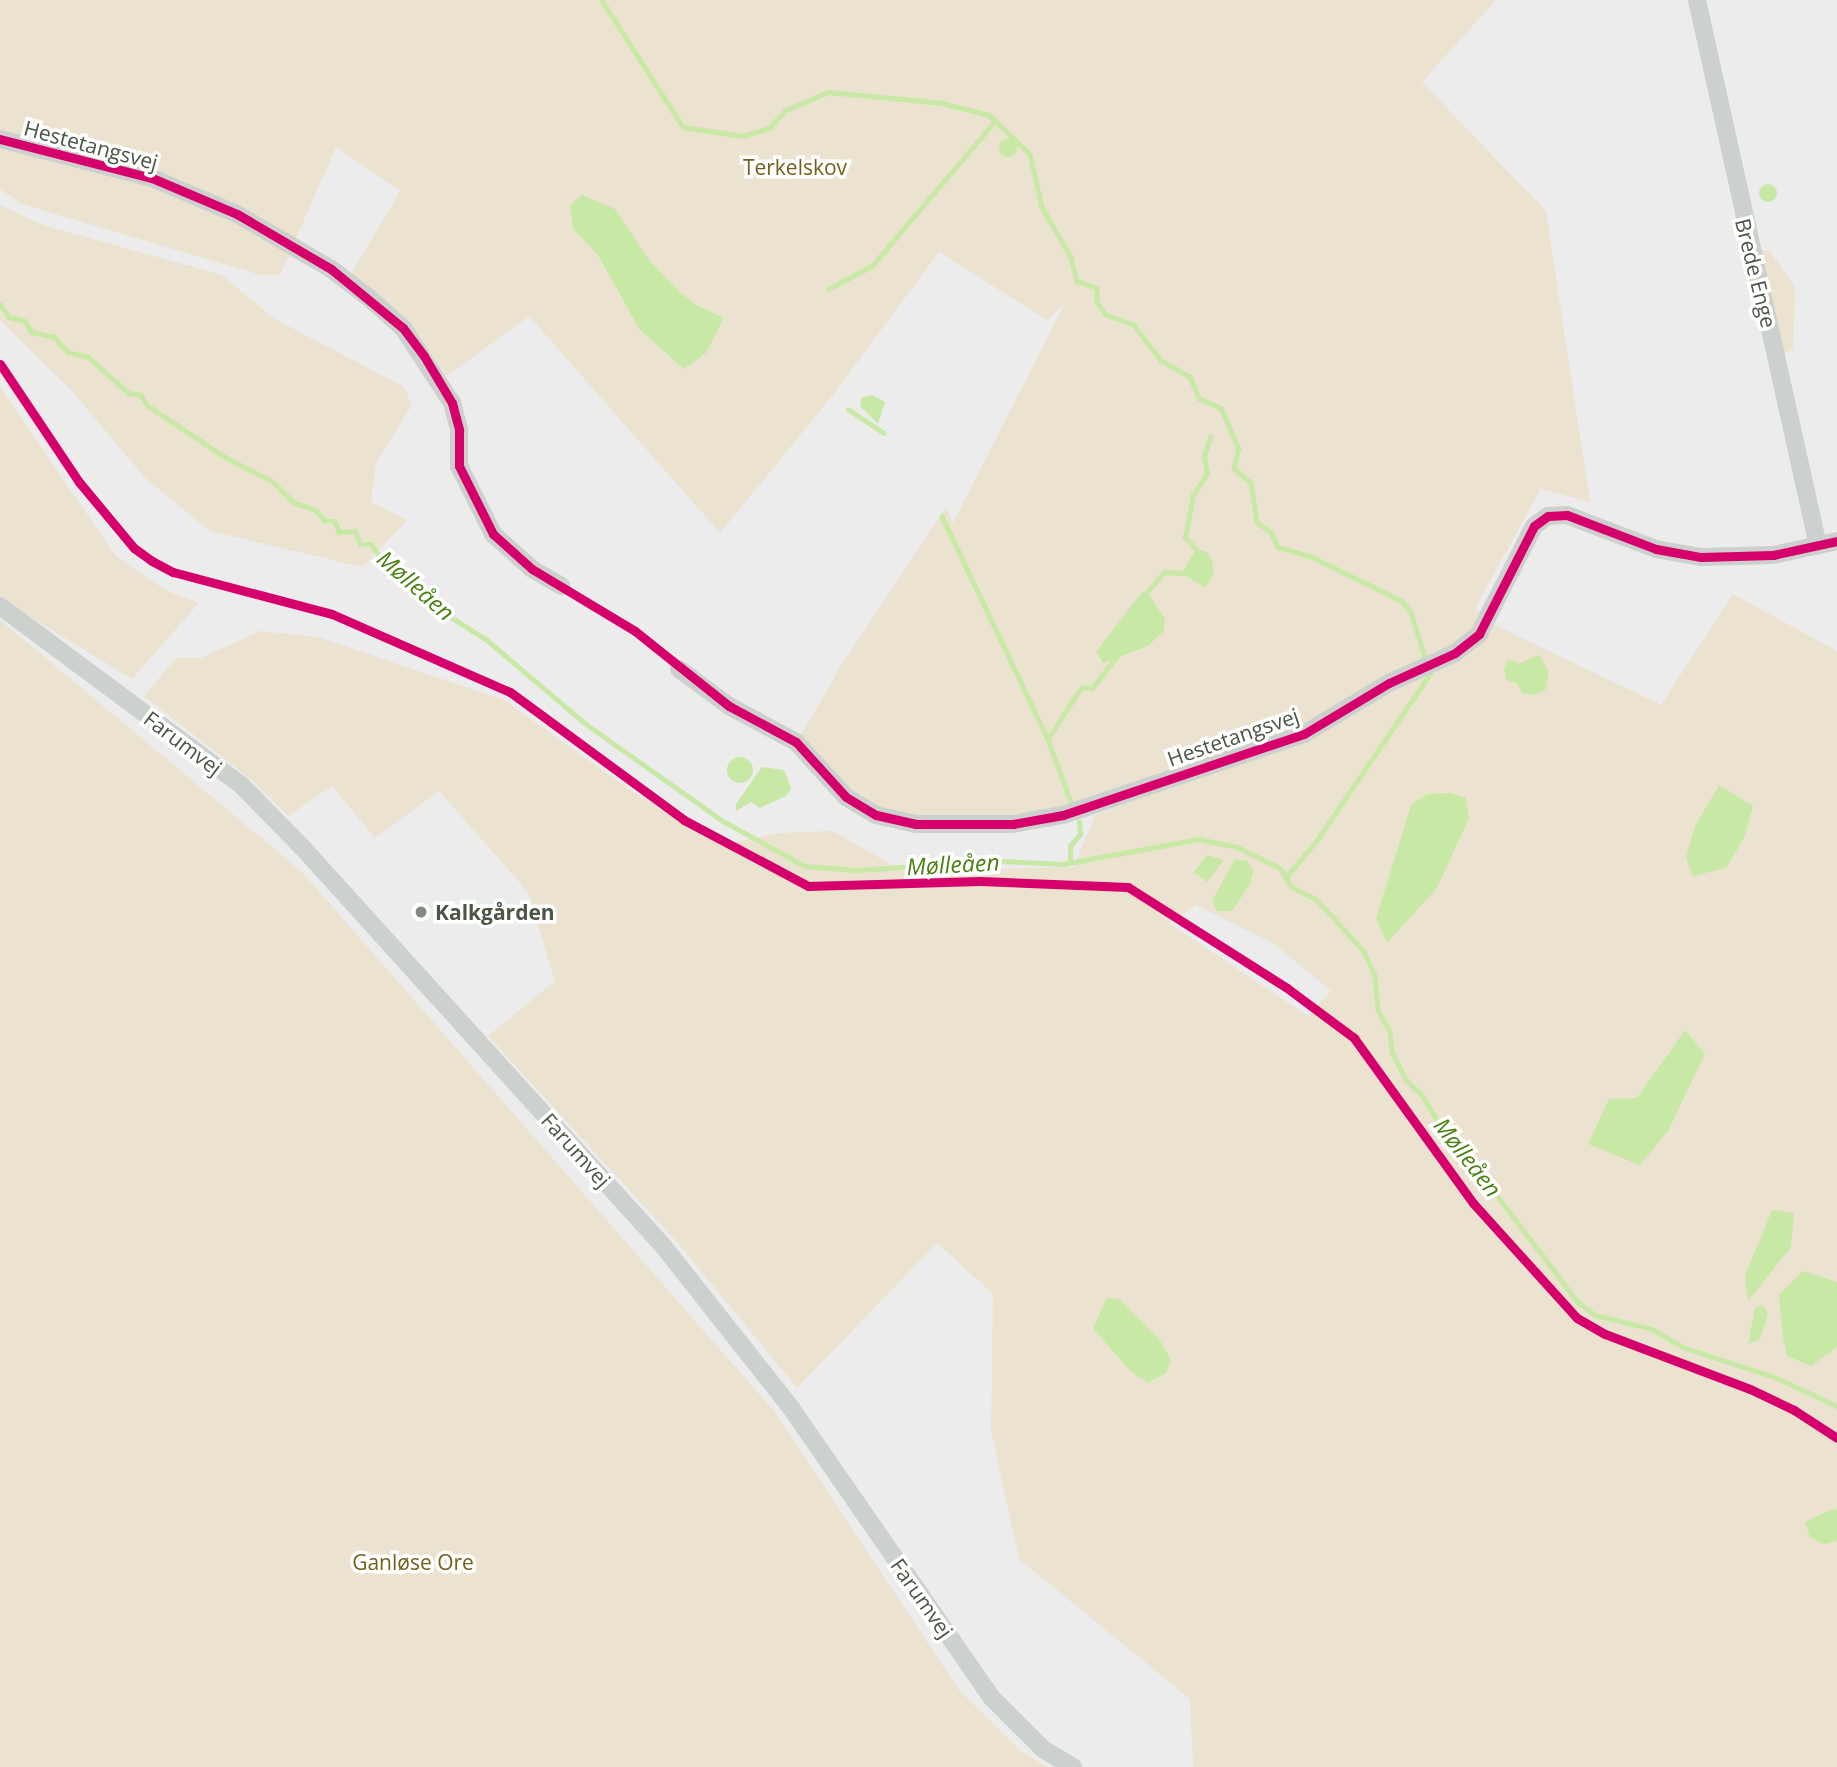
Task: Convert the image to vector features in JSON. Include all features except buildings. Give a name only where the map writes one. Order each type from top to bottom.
[{"type":"street","name":"Brede Enge","points":[[1697,0],[1818,546]]},
{"type":"street","name":"Hestetangsvej","points":[[0,138],[152,177],[237,214],[331,269],[368,297],[403,328],[452,403],[459,430],[459,466],[493,534],[532,569],[561,586]]},
{"type":"street","name":"Hestetangsvej","points":[[679,669],[729,706],[796,742],[846,797],[876,815],[916,824],[1013,824],[1063,815],[1304,734],[1389,683],[1455,653],[1479,634],[1534,526],[1548,516],[1567,515],[1656,550],[1701,558],[1773,555],[1837,541]]},
{"type":"street","name":"Farumvej","points":[[0,606],[242,786],[309,855],[664,1247],[791,1408],[992,1698],[1043,1749],[1073,1767]]},
{"type":"green space","name":"Terkelskov","points":[[0,0],[1496,0],[1422,82],[1546,211],[1590,502],[1541,489],[1475,608],[1497,626],[1661,705],[1733,594],[1837,651],[1837,1767],[1193,1767],[1190,1699],[1019,1559],[991,1431],[993,1294],[937,1243],[797,1388],[677,1242],[488,1036],[555,981],[528,892],[439,791],[375,838],[332,786],[288,816],[253,781],[144,696],[176,658],[201,658],[260,631],[318,637],[504,700],[627,788],[720,845],[780,833],[833,831],[902,871],[1074,867],[1095,815],[1185,782],[1225,762],[1219,748],[1221,755],[1053,811],[1004,819],[904,817],[856,798],[801,735],[842,664],[946,507],[953,523],[1065,303],[1047,320],[939,252],[832,396],[720,533],[529,316],[447,376],[404,318],[351,274],[400,191],[336,147],[280,275],[260,275],[22,204],[0,189]],"holes":[[[615,209],[650,261],[680,292],[696,305],[724,318],[706,353],[639,329],[598,255]],[[1196,905],[1273,943],[1331,991],[1308,1016],[1169,923]]]},
{"type":"green space","points":[[0,205],[43,225],[222,275],[273,318],[404,387],[412,405],[376,463],[371,502],[407,520],[362,567],[210,531],[145,478],[73,392],[0,320]]},
{"type":"green space","points":[[1769,250],[1795,287],[1793,349],[1784,354],[1761,251]]},
{"type":"green space","points":[[0,387],[115,555],[165,590],[199,603],[132,679],[0,598]]},
{"type":"green space","name":"Ganløse Ore","points":[[0,620],[301,871],[774,1411],[959,1690],[1022,1752],[1047,1767],[0,1767]]},
{"type":"shaded area","points":[[1008,139],[1014,142],[1017,148],[1014,154],[1008,157],[1002,154],[999,148],[1002,142]]},
{"type":"shaded area","points":[[1768,184],[1774,187],[1777,193],[1774,199],[1768,202],[1762,199],[1759,193],[1762,187]]},
{"type":"shaded area","points":[[582,195],[615,209],[650,261],[680,292],[696,305],[724,318],[706,353],[684,369],[639,329],[598,255],[573,229],[570,205]]},
{"type":"shaded area","points":[[872,395],[885,402],[878,424],[860,406],[862,397]]},
{"type":"shaded area","points":[[1196,549],[1207,552],[1212,561],[1214,573],[1205,588],[1182,573]]},
{"type":"shaded area","points":[[1142,592],[1148,593],[1165,619],[1164,631],[1148,646],[1103,663],[1096,652]]},
{"type":"shaded area","points":[[1539,655],[1549,672],[1546,689],[1536,695],[1522,693],[1517,683],[1506,680],[1504,669],[1508,660],[1520,663]]},
{"type":"shaded area","points":[[740,757],[749,761],[753,770],[749,779],[740,783],[731,779],[727,770],[731,761]]},
{"type":"shaded area","points":[[762,767],[784,770],[791,788],[786,796],[760,808],[751,802],[736,811],[736,804]]},
{"type":"shaded area","points":[[1719,785],[1753,806],[1744,838],[1726,868],[1693,876],[1686,858],[1695,826]]},
{"type":"shaded area","points":[[1449,793],[1466,798],[1469,818],[1437,888],[1387,943],[1376,919],[1411,805],[1427,794]]},
{"type":"shaded area","points":[[1207,855],[1224,860],[1207,882],[1194,872]]},
{"type":"shaded area","points":[[1235,859],[1247,861],[1254,870],[1250,884],[1232,911],[1217,911],[1212,901]]},
{"type":"shaded area","points":[[1685,1030],[1705,1054],[1668,1131],[1640,1165],[1588,1144],[1609,1099],[1637,1098]]},
{"type":"shaded area","points":[[1772,1210],[1794,1213],[1791,1247],[1748,1301],[1745,1276]]},
{"type":"shaded area","points":[[1803,1271],[1837,1282],[1837,1347],[1811,1366],[1787,1356],[1779,1295]]},
{"type":"shaded area","points":[[1107,1298],[1119,1299],[1159,1339],[1171,1360],[1166,1373],[1148,1383],[1130,1371],[1093,1328]]},
{"type":"shaded area","points":[[1763,1305],[1768,1314],[1760,1339],[1748,1344],[1755,1308]]},
{"type":"shaded area","points":[[1832,1509],[1837,1510],[1837,1541],[1825,1544],[1810,1538],[1805,1522]]},
{"type":"waterway","points":[[602,0],[683,127],[743,136],[769,128],[786,110],[828,92],[942,103],[989,115],[1030,154],[1042,207],[1071,257],[1077,281],[1097,288],[1097,302],[1105,314],[1134,325],[1161,360],[1190,377],[1200,399],[1221,408],[1239,449],[1234,468],[1251,483],[1257,522],[1271,532],[1278,547],[1310,556],[1402,601],[1411,612],[1426,661]]},
{"type":"waterway","points":[[828,289],[872,266],[994,122]]},
{"type":"waterway","name":"Mølleåen","points":[[0,304],[9,317],[25,321],[32,332],[54,337],[68,352],[88,357],[129,393],[141,395],[147,405],[225,457],[272,481],[295,503],[316,510],[325,521],[335,521],[339,532],[355,531],[360,544],[371,544],[379,555],[394,561],[443,612],[487,640],[586,724],[723,821],[805,866],[856,870],[1000,861],[1063,864],[1199,839],[1237,847],[1280,868],[1292,887],[1317,900],[1364,951],[1375,976],[1378,1010],[1390,1032],[1392,1052],[1406,1080],[1422,1095],[1451,1143],[1478,1170],[1578,1302],[1595,1315],[1652,1329],[1685,1348],[1775,1377],[1837,1406]]},
{"type":"waterway","points":[[848,409],[884,433]]},
{"type":"waterway","points":[[1196,549],[1185,538],[1193,495],[1207,474],[1204,457],[1210,437]]},
{"type":"waterway","points":[[942,516],[1048,739],[1072,805]]},
{"type":"waterway","points":[[1143,597],[1164,572],[1182,573]]},
{"type":"waterway","points":[[1048,739],[1082,687],[1092,688],[1117,656]]},
{"type":"waterway","points":[[1286,877],[1317,840],[1430,674]]},
{"type":"waterway","points":[[1070,861],[1070,846],[1080,834],[1079,822]]},
{"type":"cycle path","points":[[0,139],[152,178],[237,214],[331,269],[403,328],[424,356],[452,403],[459,430],[459,466],[493,534],[532,569],[635,631],[729,706],[796,742],[846,797],[876,815],[916,824],[1013,824],[1063,815],[1304,734],[1389,683],[1455,653],[1479,634],[1534,526],[1548,516],[1567,515],[1656,549],[1701,557],[1773,555],[1837,541]]},
{"type":"cycle path","points":[[0,364],[79,482],[134,548],[152,561],[173,572],[332,614],[510,692],[684,820],[808,886],[980,881],[1128,887],[1287,988],[1354,1038],[1473,1203],[1577,1318],[1605,1334],[1750,1389],[1794,1410],[1837,1438]]},
{"type":"place","name":"Kalkgården","points":[[421,912]]}]
